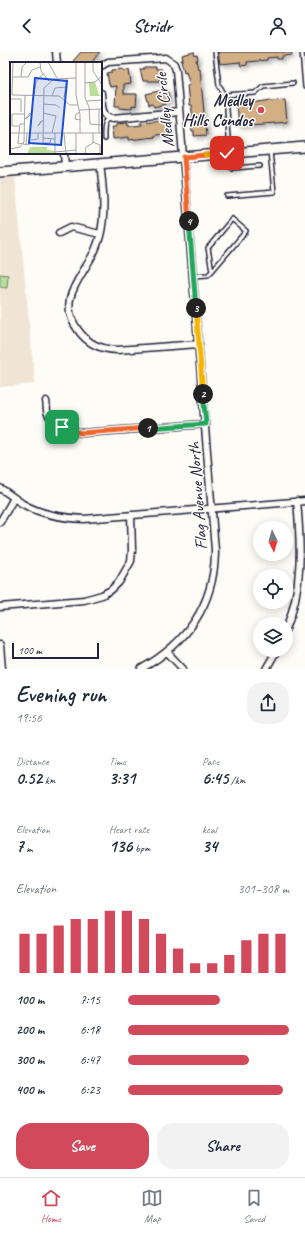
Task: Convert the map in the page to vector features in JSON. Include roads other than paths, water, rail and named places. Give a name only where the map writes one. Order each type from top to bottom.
[{"type":"street","points":[[56,52],[57,62]]},
{"type":"street","name":"Medley Circle","points":[[102,65],[108,62],[161,58],[171,60],[176,70],[184,157]]},
{"type":"street","points":[[102,106],[105,115],[113,118],[179,112]]},
{"type":"street","points":[[0,172],[305,146]]},
{"type":"street","points":[[64,154],[66,166]]},
{"type":"street","name":"Flag Avenue North","points":[[141,669],[167,652],[180,640],[201,612],[211,586],[215,565],[206,424],[184,157]]},
{"type":"street","points":[[100,163],[103,215],[100,234],[93,255],[76,282],[69,301],[75,326],[87,341],[105,349],[117,350],[199,344]]},
{"type":"street","points":[[59,233],[70,227],[100,234]]},
{"type":"street","points":[[46,401],[47,413],[52,420],[62,427],[82,433],[206,424]]},
{"type":"street","points":[[0,488],[35,510],[50,515],[84,519],[305,501]]},
{"type":"street","points":[[0,522],[14,498]]},
{"type":"street","points":[[290,617],[299,581],[300,534],[296,501]]},
{"type":"street","points":[[0,607],[84,600],[102,596],[111,590],[119,582],[130,561],[132,550],[130,515]]},
{"type":"street","points":[[0,645],[2,669]]},
{"type":"street","points":[[167,652],[183,669]]},
{"type":"street","points":[[266,669],[273,657]]},
{"type":"lane","points":[[215,52],[219,85],[225,95],[229,167],[260,166]]},
{"type":"lane","points":[[302,52],[305,87]]},
{"type":"lane","points":[[225,95],[255,93],[263,86],[293,83]]},
{"type":"lane","points":[[104,139],[105,121],[109,117]]},
{"type":"lane","points":[[227,196],[274,192],[269,150]]},
{"type":"lane","points":[[194,276],[208,275],[212,271],[246,230],[232,219],[208,248],[212,271]]},
{"type":"place","name":"Medley Hills Condos","points":[[261,110]]}]
